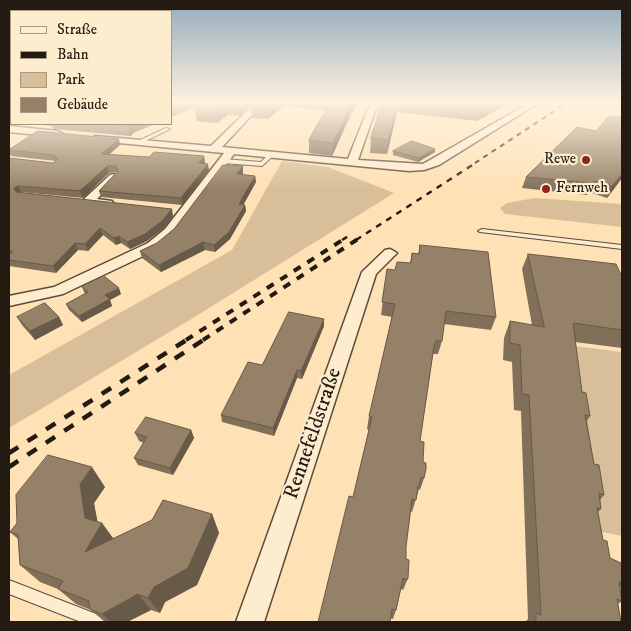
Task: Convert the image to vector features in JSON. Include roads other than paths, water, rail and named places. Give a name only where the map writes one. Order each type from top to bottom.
[{"type":"street","points":[[32,131],[65,135]]},
{"type":"street","points":[[214,149],[231,131]]},
{"type":"street","points":[[352,162],[363,131]]},
{"type":"street","points":[[90,137],[214,149],[227,156],[271,155],[424,167],[486,131]]},
{"type":"street","points":[[9,301],[58,291],[153,246],[170,232],[188,211],[227,156]]},
{"type":"street","points":[[114,176],[83,202],[118,205]]},
{"type":"street","points":[[171,209],[188,211]]},
{"type":"street","name":"Rennefeldstraße","points":[[250,622],[369,272],[390,253]]},
{"type":"lane","points":[[139,142],[163,131]]},
{"type":"lane","points":[[482,232],[622,247]]},
{"type":"lane","points":[[9,587],[99,622]]},
{"type":"railway","points":[[475,163],[523,131]]},
{"type":"railway","points":[[356,240],[477,162]]},
{"type":"railway","points":[[342,240],[352,234]]},
{"type":"railway","points":[[186,340],[344,239]]},
{"type":"railway","points":[[203,340],[358,239]]},
{"type":"railway","points":[[9,453],[188,339]]},
{"type":"railway","points":[[9,467],[205,339]]},
{"type":"place","name":"Rewe","points":[[586,160]]},
{"type":"place","name":"Fernweh","points":[[546,189]]}]
